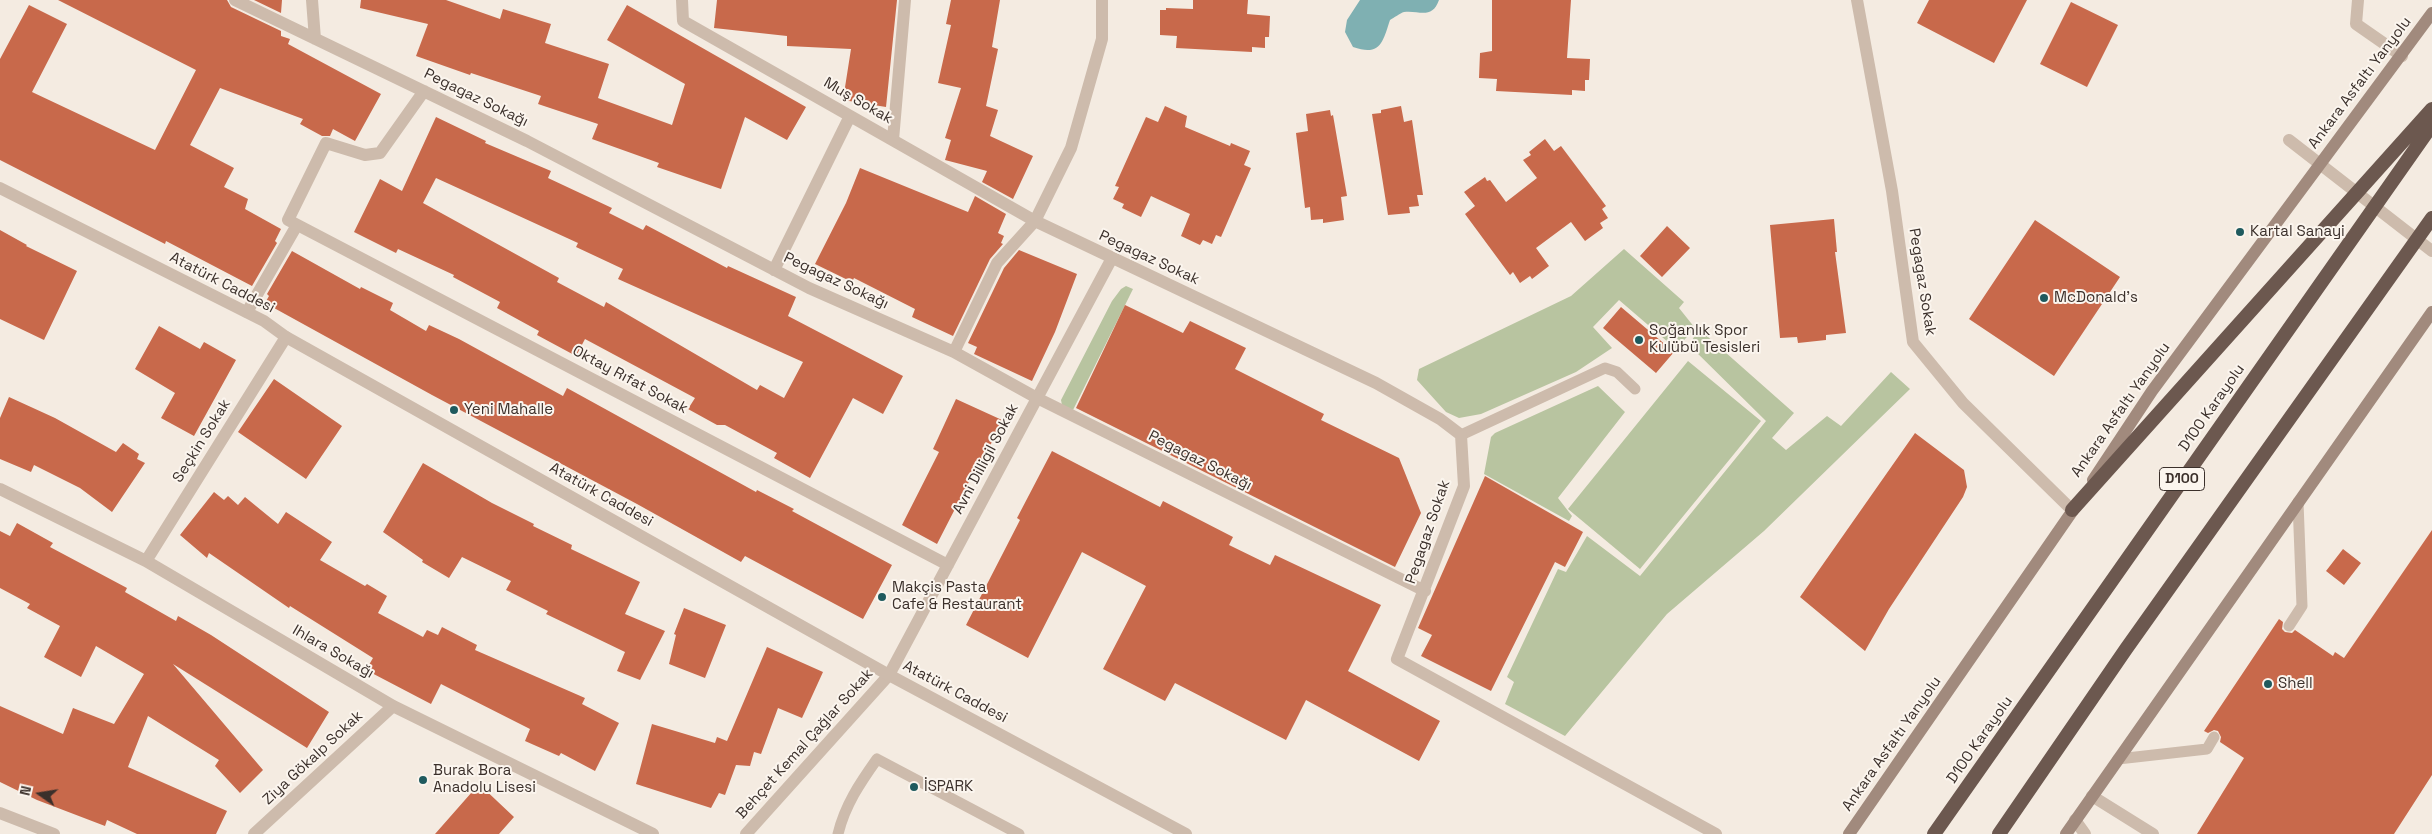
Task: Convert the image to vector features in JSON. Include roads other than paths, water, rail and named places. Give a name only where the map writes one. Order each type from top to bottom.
[{"type":"highway","points":[[2072,510],[2432,109]]},
{"type":"highway","name":"D100 Karayolu","points":[[1934,834],[2432,125]]},
{"type":"highway","points":[[1999,834],[2126,649],[2432,218]]},
{"type":"main road","name":"Ankara Asfaltı Yanyolu","points":[[1849,834],[2152,391],[2432,13]]},
{"type":"main road","points":[[2066,834],[2432,312]]},
{"type":"street","name":"Pegagaz Sokağı","points":[[235,0],[527,141],[809,288],[954,352],[1037,398],[1425,591]]},
{"type":"street","points":[[312,0],[315,39]]},
{"type":"street","name":"Muş Sokak","points":[[682,0],[683,21],[1035,220]]},
{"type":"street","points":[[893,140],[905,0]]},
{"type":"street","points":[[954,352],[996,263],[1035,220],[1070,148],[1102,39],[1102,0]]},
{"type":"street","name":"Pegagaz Sokak","points":[[1858,0],[1892,191],[1913,342],[1964,403],[2072,510]]},
{"type":"street","points":[[2358,0],[2356,24],[2402,56]]},
{"type":"street","points":[[247,312],[297,225],[288,220],[326,143],[364,154],[380,153],[424,91]]},
{"type":"street","points":[[774,270],[850,116]]},
{"type":"street","points":[[2289,140],[2432,252]]},
{"type":"street","name":"Atatürk Caddesi","points":[[0,188],[264,321],[286,337],[889,675],[1186,834]]},
{"type":"street","name":"Pegagaz Sokak","points":[[1035,220],[1376,383],[1440,419],[1460,435],[1464,486],[1425,591],[1397,659],[1716,834]]},
{"type":"street","name":"Oktay Rıfat Sokak","points":[[297,225],[948,565]]},
{"type":"street","name":"Avni Dilligil Sokak","points":[[889,675],[1112,258]]},
{"type":"street","name":"Seçkin Sokak","points":[[146,561],[286,337]]},
{"type":"street","name":"Ihlara Sokağı","points":[[0,489],[146,561],[394,706],[653,834]]},
{"type":"street","name":"Behçet Kemal Çağlar Sokak","points":[[749,833],[889,675]]},
{"type":"street","name":"Ziya Gökalp Sokak","points":[[254,834],[394,706]]},
{"type":"street","points":[[2092,796],[2153,834]]},
{"type":"street","points":[[0,813],[54,834]]},
{"type":"street","points":[[2076,820],[2085,834]]},
{"type":"lane","points":[[1460,435],[1606,368],[1617,372],[1635,389]]},
{"type":"lane","points":[[2289,626],[2302,606],[2298,502]]},
{"type":"lane","points":[[2118,759],[2207,749],[2214,737]]},
{"type":"lane","points":[[838,834],[842,816],[854,792],[877,759],[1019,834]]},
{"type":"water","points":[[1360,0],[1439,0],[1433,10],[1429,12],[1404,12],[1390,20],[1383,40],[1379,45],[1370,50],[1362,50],[1353,47],[1345,32],[1347,20]]},
{"type":"place","name":"Kartal Sanayi","points":[[2240,232]]},
{"type":"place","name":"McDonald's","points":[[2044,298]]},
{"type":"place","name":"Soğanlık Spor Kulübü Tesisleri","points":[[1639,340]]},
{"type":"place","name":"Yeni Mahalle","points":[[454,410]]},
{"type":"place","name":"Makçis Pasta Cafe & Restaurant","points":[[882,597]]},
{"type":"place","name":"Shell","points":[[2268,684]]},
{"type":"place","name":"Burak Bora Anadolu Lisesi","points":[[423,780]]},
{"type":"place","name":"İSPARK","points":[[914,787]]}]
